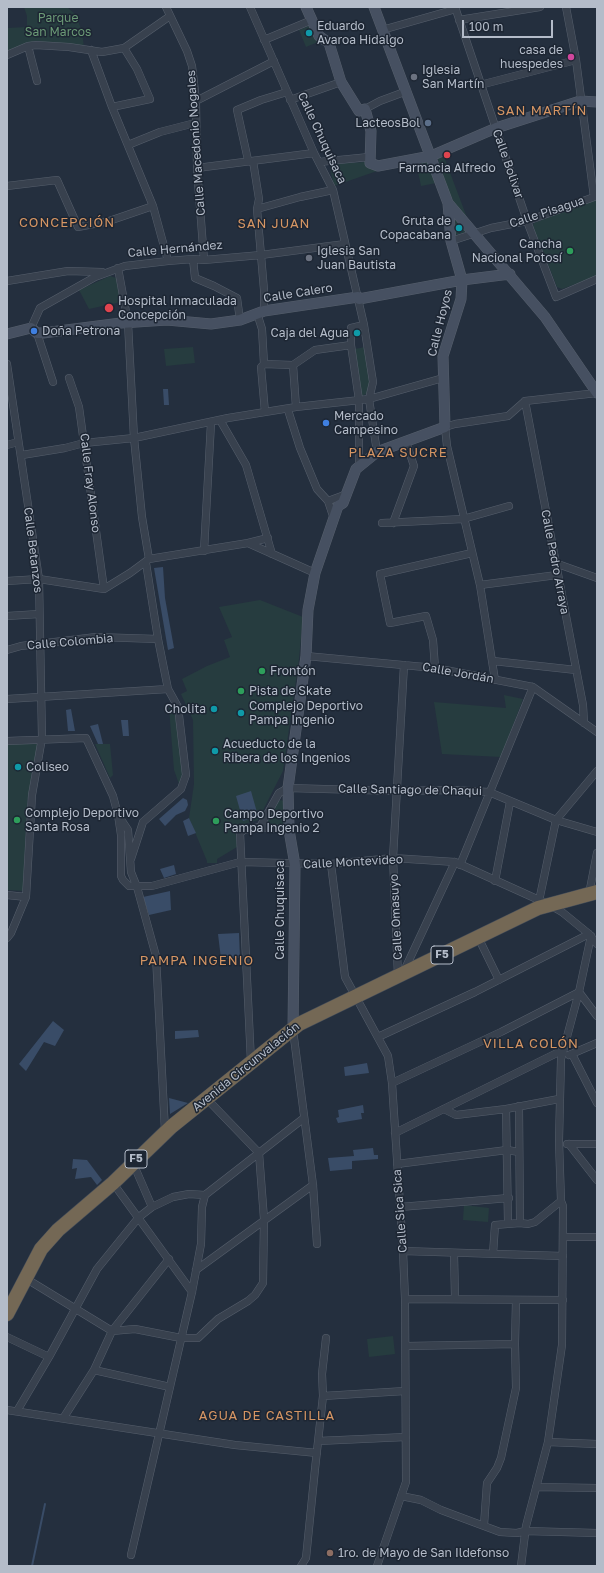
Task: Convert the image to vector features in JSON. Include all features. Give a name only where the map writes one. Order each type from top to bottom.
[{"type":"highway","name":"Avenida Circunvalación","points":[[7,1314],[41,1249],[58,1230],[113,1183],[165,1132],[299,1024],[401,976],[538,908],[544,903],[593,893]]},
{"type":"main road","points":[[306,7],[319,36],[329,43],[341,82],[359,111],[365,110],[371,131],[370,163],[378,166],[431,156],[496,128],[580,101],[597,102]]},
{"type":"main road","name":"Calle Hoyos","points":[[374,7],[448,202],[451,241],[462,280],[461,299],[443,356],[445,427]]},
{"type":"main road","points":[[448,202],[545,317],[597,393]]},
{"type":"main road","name":"Calle Calero","points":[[34,331],[167,320],[211,324],[240,320],[260,312],[359,298],[462,280],[510,274]]},
{"type":"main road","points":[[7,334],[34,331]]},
{"type":"main road","points":[[376,452],[445,427]]},
{"type":"main road","name":"Calle Chuquisaca","points":[[293,1030],[295,865],[289,830],[288,788],[306,656],[308,610],[315,573],[338,506],[343,504],[356,469],[376,452]]},
{"type":"street","name":"Calle Macedonio Nogales","points":[[166,7],[187,51],[192,66],[196,101],[195,123],[197,168],[204,260]]},
{"type":"street","name":"Calle Chuquisaca","points":[[250,7],[290,100],[332,190],[359,298],[364,325],[373,382],[369,399],[376,452]]},
{"type":"street","points":[[459,20],[493,10],[540,7]]},
{"type":"street","points":[[566,7],[576,60],[580,101],[596,196]]},
{"type":"street","points":[[382,30],[455,8]]},
{"type":"street","name":"Calle Bolivar","points":[[455,8],[527,221],[556,297],[597,279]]},
{"type":"street","points":[[7,55],[28,46],[69,47],[102,52],[124,48],[170,16]]},
{"type":"street","points":[[264,40],[312,20]]},
{"type":"street","points":[[28,46],[37,81]]},
{"type":"street","points":[[112,107],[150,99],[137,69],[124,48]]},
{"type":"street","points":[[92,50],[112,107],[153,206],[168,261]]},
{"type":"street","points":[[480,85],[576,60]]},
{"type":"street","points":[[196,101],[274,61]]},
{"type":"street","points":[[290,100],[341,82]]},
{"type":"street","points":[[365,110],[380,101],[407,91]]},
{"type":"street","points":[[265,412],[261,367],[264,364],[260,312],[261,255],[257,210],[259,199],[251,160],[237,110],[261,100],[287,92]]},
{"type":"street","points":[[128,145],[160,132],[195,123]]},
{"type":"street","points":[[197,168],[314,153]]},
{"type":"street","points":[[319,162],[370,157]]},
{"type":"street","points":[[7,186],[57,180],[76,226],[109,221],[153,206]]},
{"type":"street","points":[[257,210],[300,197],[332,190]]},
{"type":"street","name":"Calle Pisagua","points":[[451,241],[473,233],[527,221],[596,196]]},
{"type":"street","name":"Calle Hernández","points":[[34,331],[40,308],[79,285],[108,271],[118,268],[168,261],[193,259],[204,260],[261,255],[345,244]]},
{"type":"street","points":[[193,259],[195,278],[237,298],[240,320]]},
{"type":"street","points":[[118,268],[128,323],[134,438],[142,517],[158,639],[168,689],[178,707],[186,774],[181,789],[143,822],[130,863]]},
{"type":"street","points":[[7,281],[68,271],[108,271]]},
{"type":"street","name":"Calle Chuquisaca","points":[[359,467],[359,400],[351,345],[351,328],[364,325]]},
{"type":"street","points":[[34,331],[53,382]]},
{"type":"street","points":[[264,364],[293,365],[315,350],[351,345]]},
{"type":"street","name":"Calle Betanzos","points":[[7,364],[18,442],[22,455],[25,492],[39,579],[42,738],[32,795],[26,896],[11,933],[7,938]]},
{"type":"street","points":[[293,365],[296,407]]},
{"type":"street","name":"Calle Fray Alonso","points":[[69,378],[79,407],[104,589]]},
{"type":"street","points":[[22,455],[65,448],[84,443],[134,438],[265,412],[369,399],[443,378]]},
{"type":"street","points":[[445,427],[455,424],[508,416],[525,401],[597,393]]},
{"type":"street","name":"Calle Pedro Arraya","points":[[525,401],[576,670],[584,722]]},
{"type":"street","points":[[288,410],[300,448],[318,489],[328,501],[334,519]]},
{"type":"street","points":[[220,420],[246,465],[272,554]]},
{"type":"street","points":[[204,551],[211,422]]},
{"type":"street","name":"Calle Hoyos","points":[[445,427],[447,446],[463,519],[480,585],[495,680]]},
{"type":"street","points":[[7,445],[18,442]]},
{"type":"street","points":[[393,523],[414,466],[406,442]]},
{"type":"street","points":[[328,501],[347,494]]},
{"type":"street","points":[[382,523],[463,519],[509,506]]},
{"type":"street","points":[[7,581],[39,579],[104,589],[148,561],[268,538]]},
{"type":"street","points":[[248,543],[315,573]]},
{"type":"street","points":[[435,668],[433,640],[426,616],[390,623],[380,574],[472,553]]},
{"type":"street","points":[[556,564],[597,578]]},
{"type":"street","points":[[480,585],[557,575]]},
{"type":"street","points":[[7,616],[39,614]]},
{"type":"street","name":"Calle Colombia","points":[[7,650],[40,643],[96,637],[158,639]]},
{"type":"street","name":"Calle Jordán","points":[[306,656],[435,668],[533,687],[597,732]]},
{"type":"street","points":[[493,661],[576,670]]},
{"type":"street","name":"Calle Omasuyo","points":[[401,976],[393,858],[404,665]]},
{"type":"street","points":[[401,976],[458,864],[533,687]]},
{"type":"street","points":[[7,699],[168,689]]},
{"type":"street","points":[[7,740],[86,738],[114,796],[121,835],[121,876],[129,886],[137,887]]},
{"type":"street","points":[[544,903],[556,820],[597,771]]},
{"type":"street","points":[[260,827],[280,793],[288,788]]},
{"type":"street","name":"Calle Santiago de Chaqui","points":[[288,788],[396,791],[452,790],[489,792],[556,820],[597,832]]},
{"type":"street","points":[[495,881],[510,802]]},
{"type":"street","points":[[118,815],[128,830],[131,872],[137,887],[156,956],[165,1132]]},
{"type":"street","points":[[251,1063],[240,862],[240,833],[244,830],[260,827],[289,830]]},
{"type":"street","points":[[593,893],[597,853]]},
{"type":"street","name":"Calle Montevideo","points":[[137,887],[152,886],[240,862],[295,865],[331,864],[393,858],[458,864],[562,912],[590,935],[597,944]]},
{"type":"street","name":"Calle Sica Sica","points":[[331,864],[345,976],[388,1056],[392,1083],[405,1299],[406,1482],[377,1566]]},
{"type":"street","points":[[7,895],[26,896]]},
{"type":"street","points":[[378,1037],[590,935]]},
{"type":"street","points":[[521,1566],[525,1531],[548,1442],[562,1345],[563,1206],[561,1201],[559,1143],[561,1059],[579,992],[590,935]]},
{"type":"street","points":[[478,937],[499,980]]},
{"type":"street","points":[[579,992],[597,1016]]},
{"type":"street","points":[[392,1083],[495,1035],[579,992]]},
{"type":"street","name":"Calle Chuquisaca","points":[[293,1030],[313,1185],[317,1244]]},
{"type":"street","points":[[561,1059],[597,1043]]},
{"type":"street","points":[[395,1133],[563,1050]]},
{"type":"street","points":[[572,1054],[597,1103]]},
{"type":"street","points":[[25,1278],[112,1331],[135,1329],[181,1338],[198,1338],[218,1319],[248,1301],[259,1290],[263,1283],[264,1219],[259,1153],[207,1098]]},
{"type":"street","points":[[444,1109],[456,1115],[506,1109],[559,1098]]},
{"type":"street","points":[[519,1106],[520,1223]]},
{"type":"street","points":[[506,1109],[509,1198],[508,1223]]},
{"type":"street","points":[[131,1555],[192,1292],[201,1244],[202,1207],[205,1195],[304,1118]]},
{"type":"street","points":[[559,1143],[597,1144]]},
{"type":"street","points":[[569,1144],[597,1180]]},
{"type":"street","points":[[397,1164],[507,1150],[519,1152]]},
{"type":"street","points":[[133,1162],[152,1207]]},
{"type":"street","points":[[113,1183],[192,1292]]},
{"type":"street","points":[[196,1270],[264,1219],[313,1185]]},
{"type":"street","points":[[17,1411],[49,1357],[97,1269],[139,1217],[152,1207],[173,1197],[189,1194],[205,1195]]},
{"type":"street","points":[[400,1207],[509,1198]]},
{"type":"street","points":[[493,1254],[495,1225],[508,1223],[528,1224],[535,1222],[561,1201]]},
{"type":"street","points":[[563,1237],[597,1237]]},
{"type":"street","points":[[403,1251],[563,1256]]},
{"type":"street","points":[[454,1253],[455,1298]]},
{"type":"street","points":[[64,1417],[94,1370],[112,1331],[169,1259]]},
{"type":"street","points":[[405,1299],[455,1298],[563,1300]]},
{"type":"street","points":[[484,1525],[487,1484],[497,1468],[501,1458],[516,1388],[516,1300]]},
{"type":"street","points":[[7,1337],[49,1357]]},
{"type":"street","points":[[302,1566],[306,1558],[323,1396],[322,1374],[326,1338]]},
{"type":"street","points":[[406,1346],[515,1344]]},
{"type":"street","points":[[94,1370],[170,1387]]},
{"type":"street","points":[[323,1396],[405,1391]]},
{"type":"street","points":[[7,1410],[64,1417],[235,1445],[317,1453]]},
{"type":"street","points":[[318,1441],[406,1437]]},
{"type":"street","points":[[548,1442],[597,1444]]},
{"type":"street","points":[[536,1487],[597,1488]]},
{"type":"street","points":[[401,1496],[421,1500],[441,1510],[500,1532],[517,1533],[525,1531],[597,1533],[597,1526]]},
{"type":"green space","name":"Parque San Marcos","points":[[24,7],[67,7],[75,14],[82,31],[84,48],[36,41],[7,52],[7,28],[27,27],[27,16]]},
{"type":"green space","points":[[311,25],[318,42],[306,47],[299,30]]},
{"type":"green space","points":[[443,154],[469,223],[458,210],[448,190],[437,156]]},
{"type":"green space","points":[[427,161],[436,183],[421,186],[416,163]]},
{"type":"green space","points":[[365,162],[369,168],[377,171],[334,186],[330,168],[332,164]]},
{"type":"green space","name":"Cancha Nacional Potosí","points":[[597,199],[597,276],[562,289],[557,287],[533,226],[534,223]]},
{"type":"green space","points":[[455,216],[466,232],[455,235]]},
{"type":"green space","points":[[110,276],[116,278],[121,302],[89,309],[79,290]]},
{"type":"green space","points":[[193,347],[195,363],[166,366],[164,349]]},
{"type":"green space","points":[[365,347],[370,382],[368,393],[362,396],[360,394],[355,349]]},
{"type":"green space","name":"Complejo Deportivo Pampa Ingenio","points":[[260,600],[303,617],[299,659],[283,771],[258,820],[235,827],[237,847],[217,859],[217,863],[207,863],[189,818],[194,784],[193,720],[181,694],[187,691],[182,679],[207,666],[230,657],[224,640],[232,637],[219,607]]},
{"type":"green space","points":[[504,695],[523,699],[501,757],[442,754],[434,702],[506,708]]},
{"type":"green space","points":[[174,706],[183,773],[179,784],[174,770],[169,708]]},
{"type":"green space","name":"Complejo Deportivo Santa Rosa","points":[[38,742],[27,804],[23,891],[7,890],[7,744]]},
{"type":"green space","points":[[95,744],[110,744],[113,775],[110,778]]},
{"type":"green space","points":[[281,800],[285,802],[285,826],[269,825],[267,823],[277,802]]},
{"type":"green space","points":[[464,1205],[489,1208],[488,1222],[463,1220]]},
{"type":"green space","points":[[393,1336],[395,1354],[369,1357],[367,1339]]},
{"type":"water","points":[[163,389],[168,389],[169,405],[164,405]]},
{"type":"water","points":[[163,567],[165,598],[174,648],[168,650],[154,568]]},
{"type":"water","points":[[71,709],[75,731],[68,731],[66,710]]},
{"type":"water","points":[[121,720],[128,720],[129,736],[123,736]]},
{"type":"water","points":[[98,724],[103,744],[98,744],[90,726]]},
{"type":"water","points":[[251,791],[258,816],[243,821],[236,796]]},
{"type":"water","points":[[183,798],[187,800],[188,805],[185,811],[176,815],[165,826],[159,819]]},
{"type":"water","points":[[189,818],[196,833],[188,836],[183,821]]},
{"type":"water","points":[[174,865],[176,874],[164,878],[160,869]]},
{"type":"water","points":[[170,891],[171,910],[149,915],[143,897]]},
{"type":"water","points":[[239,933],[240,958],[221,959],[218,934]]},
{"type":"water","points":[[53,1021],[64,1030],[55,1046],[44,1042],[26,1071],[19,1064]]},
{"type":"water","points":[[198,1030],[199,1037],[175,1039],[175,1031]]},
{"type":"water","points":[[367,1063],[369,1073],[345,1076],[344,1067]]},
{"type":"water","points":[[169,1098],[188,1103],[170,1114]]},
{"type":"water","points":[[363,1105],[364,1113],[361,1113],[362,1119],[338,1123],[336,1118],[339,1117],[338,1110]]},
{"type":"water","points":[[373,1148],[374,1155],[378,1155],[378,1159],[352,1161],[352,1169],[330,1171],[328,1158],[354,1156],[353,1150]]},
{"type":"water","points":[[73,1159],[87,1160],[102,1180],[97,1185],[91,1177],[75,1179],[77,1168],[72,1169]]},
{"type":"waterway","points":[[32,1566],[45,1504]]},
{"type":"place","name":"Eduardo Avaroa Hidalgo","points":[[309,33]]},
{"type":"place","name":"casa de huespedes","points":[[571,57]]},
{"type":"place","name":"Iglesia San Martín","points":[[414,77]]},
{"type":"place","name":"LacteosBol","points":[[428,123]]},
{"type":"place","name":"Farmacia Alfredo","points":[[447,155]]},
{"type":"place","name":"Gruta de Copacabana","points":[[459,228]]},
{"type":"place","name":"Cancha Nacional Potosí","points":[[570,251]]},
{"type":"place","name":"Iglesia San Juan Bautista","points":[[309,258]]},
{"type":"place","name":"Hospital Inmaculada Concepción","points":[[109,308]]},
{"type":"place","name":"Doña Petrona","points":[[34,331]]},
{"type":"place","name":"Caja del Agua","points":[[357,333]]},
{"type":"place","name":"Mercado Campesino","points":[[326,423]]},
{"type":"place","name":"Frontón","points":[[262,671]]},
{"type":"place","name":"Pista de Skate","points":[[241,691]]},
{"type":"place","name":"Cholita","points":[[214,709]]},
{"type":"place","name":"Complejo Deportivo Pampa Ingenio","points":[[241,713]]},
{"type":"place","name":"Acueducto de la Ribera de los Ingenios","points":[[215,751]]},
{"type":"place","name":"Coliseo","points":[[18,767]]},
{"type":"place","name":"Complejo Deportivo Santa Rosa","points":[[17,820]]},
{"type":"place","name":"Campo Deportivo Pampa Ingenio 2","points":[[216,821]]},
{"type":"place","name":"1ro. de Mayo de San Ildefonso","points":[[330,1553]]},
{"type":"district","name":"SAN MARTÍN","points":[[542,111]]},
{"type":"district","name":"CONCEPCIÓN","points":[[67,223]]},
{"type":"district","name":"SAN JUAN","points":[[274,224]]},
{"type":"district","name":"PLAZA SUCRE","points":[[398,453]]},
{"type":"district","name":"PAMPA INGENIO","points":[[197,961]]},
{"type":"district","name":"VILLA COLÓN","points":[[531,1044]]},
{"type":"district","name":"AGUA DE CASTILLA","points":[[267,1416]]}]
